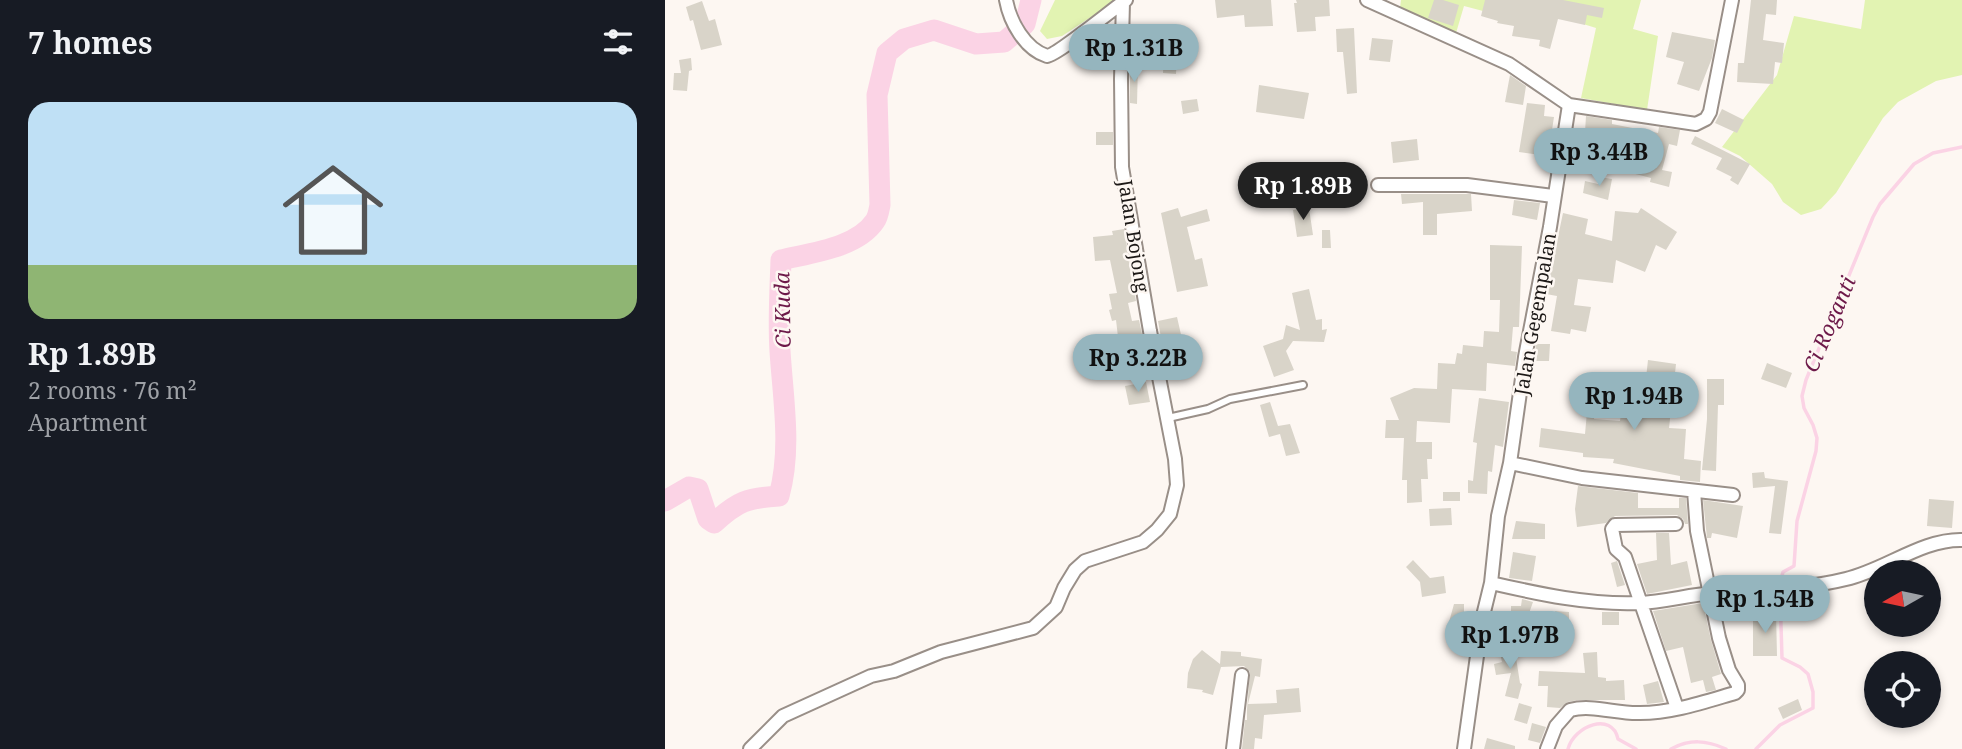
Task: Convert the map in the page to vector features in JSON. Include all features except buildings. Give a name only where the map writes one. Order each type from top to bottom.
[{"type":"street","points":[[1006,0],[1016,29],[1038,53],[1053,55],[1124,1]]},
{"type":"street","points":[[1367,0],[1509,64],[1569,105],[1696,124],[1706,119],[1723,54],[1732,0]]},
{"type":"street","name":"Jalan Bojong","points":[[750,749],[783,716],[871,676],[894,671],[941,652],[1033,628],[1056,607],[1070,579],[1085,561],[1143,542],[1170,514],[1177,485],[1168,418],[1122,167],[1124,1]]},
{"type":"street","name":"Jalan Gegempalan","points":[[1464,749],[1482,620],[1491,583],[1498,516],[1510,463],[1525,357],[1550,227],[1569,105]]},
{"type":"street","points":[[1378,185],[1467,185],[1553,196]]},
{"type":"street","points":[[1510,463],[1582,478],[1733,495]]},
{"type":"street","points":[[1547,749],[1556,726],[1570,710],[1592,708],[1642,713],[1677,708],[1735,693],[1739,688],[1729,670],[1719,638],[1697,531],[1694,491]]},
{"type":"street","points":[[1676,524],[1612,527],[1616,549],[1625,557],[1677,708]]},
{"type":"street","points":[[1491,583],[1528,592],[1599,602],[1641,603],[1711,593],[1780,589],[1850,578],[1926,548],[1951,540],[1962,540]]},
{"type":"street","points":[[1233,749],[1242,675]]},
{"type":"lane","points":[[1168,418],[1208,409],[1230,399],[1303,385]]},
{"type":"green space","points":[[1055,0],[1117,0],[1062,36],[1047,39],[1040,31]]},
{"type":"green space","points":[[1401,0],[1641,0],[1633,29],[1658,36],[1647,110],[1581,98],[1596,28],[1545,12],[1502,16],[1464,6],[1456,33],[1400,8]]},
{"type":"green space","points":[[1865,0],[1962,0],[1962,75],[1936,81],[1898,102],[1883,118],[1836,193],[1821,209],[1801,215],[1783,202],[1772,184],[1740,156],[1722,147],[1777,75],[1794,16],[1861,29]]},
{"type":"waterway","name":"Ci Kuda","points":[[665,501],[689,487],[698,489],[708,519],[714,523],[743,502],[779,496],[786,442],[779,340],[781,260],[819,252],[857,238],[876,219],[880,205],[877,95],[887,53],[904,39],[934,30],[976,44],[1004,42],[1025,24],[1031,0]]},
{"type":"waterway","name":"Ci Roganti","points":[[1780,584],[1783,572],[1794,566],[1797,521],[1816,451],[1817,438],[1804,408],[1802,396],[1806,380],[1873,217],[1880,204],[1914,164],[1933,153],[1962,147]]},
{"type":"waterway","name":"Ci Roganti","points":[[1756,749],[1780,725],[1813,708],[1813,692],[1808,674],[1782,658],[1780,592]]},
{"type":"waterway","name":"Ci Roganti","points":[[1568,749],[1577,734],[1585,728],[1601,724],[1609,726],[1618,739],[1636,749]]},
{"type":"waterway","name":"Ci Roganti","points":[[1671,749],[1698,742],[1726,749]]}]
